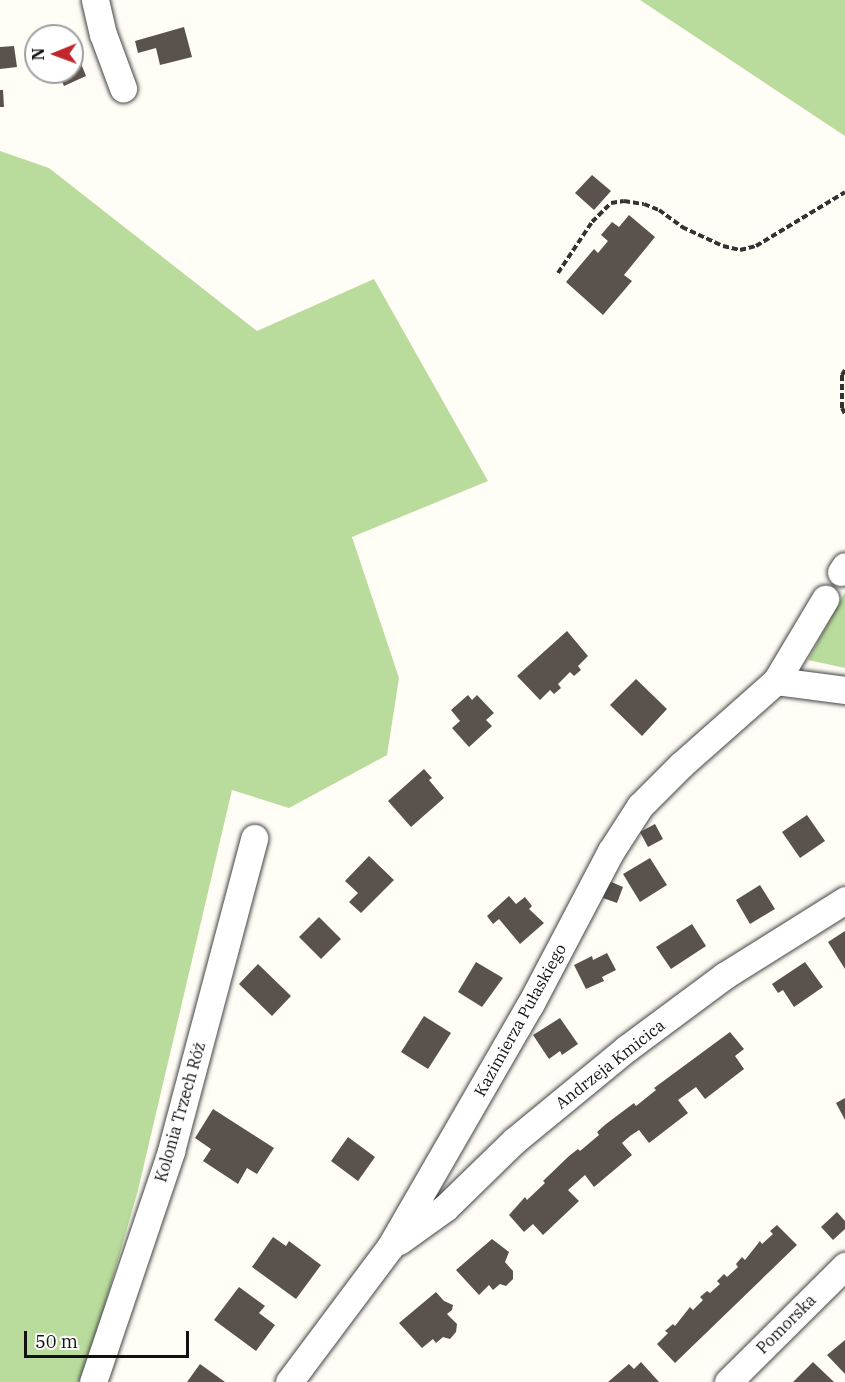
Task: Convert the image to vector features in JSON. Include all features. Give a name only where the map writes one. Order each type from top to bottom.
[{"type":"street","points":[[95,0],[103,34],[123,88]]},
{"type":"street","name":"Kazimierza Pułaskiego","points":[[289,1382],[390,1247],[530,1005],[611,851],[640,806],[776,681],[825,599]]},
{"type":"street","points":[[776,681],[845,690]]},
{"type":"street","name":"Kolonia Trzech Róż","points":[[93,1382],[171,1151],[254,838]]},
{"type":"street","name":"Andrzeja Kmicica","points":[[390,1247],[445,1208],[514,1140],[627,1048],[724,976],[845,900]]},
{"type":"street","name":"Pomorska","points":[[728,1382],[845,1266]]},
{"type":"path","points":[[558,273],[592,222],[611,203],[624,201],[644,204],[659,210],[682,227],[723,246],[740,250],[756,246],[845,192]]},
{"type":"path","points":[[845,369],[842,375],[842,408],[845,414]]},
{"type":"green space","points":[[640,0],[845,0],[845,136]]},
{"type":"green space","points":[[0,151],[49,168],[257,331],[374,279],[488,481],[352,537],[399,678],[387,755],[289,808],[232,790],[138,1190],[83,1382],[0,1382]]},
{"type":"green space","points":[[845,592],[845,668],[808,660]]},
{"type":"building","points":[[184,27],[192,57],[160,65],[156,48],[138,53],[135,41]]},
{"type":"building","points":[[14,46],[17,67],[0,69],[0,47]]},
{"type":"building","points":[[0,90],[3,90],[4,107],[0,107]]},
{"type":"building","points":[[592,175],[611,191],[594,210],[575,193]]},
{"type":"building","points":[[629,215],[655,237],[624,275],[632,281],[603,315],[566,282],[594,249],[598,253],[608,241],[601,235],[612,222],[619,227]]},
{"type":"building","points":[[567,631],[588,656],[578,666],[581,670],[574,676],[570,672],[558,684],[561,688],[554,694],[550,690],[540,700],[517,676]]},
{"type":"building","points":[[636,679],[667,709],[642,736],[610,705]]},
{"type":"building","points":[[468,695],[472,700],[477,695],[494,713],[486,720],[492,726],[469,747],[452,728],[460,721],[451,710]]},
{"type":"building","points":[[424,769],[432,778],[429,780],[444,798],[411,827],[388,801]]},
{"type":"building","points":[[807,815],[825,841],[800,858],[782,832]]},
{"type":"building","points":[[655,824],[663,839],[648,847],[640,832]]},
{"type":"building","points":[[369,856],[394,880],[361,913],[349,902],[358,893],[345,881]]},
{"type":"building","points":[[650,858],[667,885],[640,902],[623,874]]},
{"type":"building","points":[[609,881],[623,887],[617,903],[603,898]]},
{"type":"building","points":[[760,885],[775,909],[750,924],[736,900]]},
{"type":"building","points":[[509,896],[516,904],[525,897],[532,906],[529,909],[544,923],[520,944],[499,919],[493,924],[487,916]]},
{"type":"building","points":[[319,917],[341,939],[321,959],[299,937]]},
{"type":"building","points":[[692,924],[706,946],[671,969],[656,947]]},
{"type":"building","points":[[845,931],[845,969],[828,942]]},
{"type":"building","points":[[607,953],[616,970],[602,977],[604,981],[586,989],[574,965],[592,956],[593,960]]},
{"type":"building","points":[[476,962],[503,978],[482,1007],[458,992]]},
{"type":"building","points":[[805,962],[823,987],[794,1007],[783,990],[778,993],[772,984]]},
{"type":"building","points":[[258,964],[291,996],[272,1016],[239,984]]},
{"type":"building","points":[[424,1016],[451,1033],[428,1069],[401,1052]]},
{"type":"building","points":[[560,1018],[578,1044],[562,1055],[560,1051],[549,1059],[533,1035]]},
{"type":"building","points":[[730,1032],[744,1049],[735,1056],[744,1069],[705,1099],[696,1087],[678,1100],[688,1113],[649,1143],[639,1130],[630,1136],[622,1143],[632,1155],[594,1187],[585,1175],[568,1190],[579,1201],[543,1235],[533,1224],[524,1232],[509,1215],[525,1197],[527,1200],[569,1156],[578,1149],[580,1151],[599,1135],[597,1132],[606,1124],[634,1103],[636,1106],[656,1090],[654,1088]]},
{"type":"building","points":[[845,1098],[845,1120],[836,1103]]},
{"type":"building","points":[[213,1109],[274,1148],[257,1174],[247,1168],[238,1184],[203,1161],[211,1149],[195,1138]]},
{"type":"building","points":[[348,1137],[375,1157],[358,1181],[331,1161]]},
{"type":"building","points":[[837,1212],[845,1221],[845,1229],[833,1240],[821,1227]]},
{"type":"building","points":[[777,1225],[797,1245],[675,1363],[657,1344],[668,1333],[665,1331],[673,1324],[675,1326],[690,1307],[693,1310],[703,1300],[700,1297],[707,1291],[710,1293],[720,1284],[717,1281],[724,1274],[727,1277],[738,1267],[736,1264],[742,1257],[745,1260],[760,1241],[762,1244],[773,1234],[770,1231]]},
{"type":"building","points":[[273,1237],[286,1246],[289,1241],[321,1265],[296,1299],[252,1267]]},
{"type":"building","points":[[492,1239],[509,1252],[505,1262],[513,1271],[513,1279],[506,1286],[500,1284],[493,1290],[489,1285],[479,1295],[456,1270]]},
{"type":"building","points":[[239,1287],[265,1306],[259,1313],[275,1325],[256,1351],[214,1320]]},
{"type":"building","points":[[436,1292],[444,1301],[453,1305],[452,1310],[447,1314],[457,1324],[456,1332],[450,1339],[443,1337],[436,1343],[433,1339],[422,1348],[399,1323]]},
{"type":"building","points":[[845,1340],[845,1374],[827,1355]]},
{"type":"building","points":[[641,1362],[659,1382],[608,1382],[629,1364],[634,1369]]},
{"type":"building","points":[[813,1362],[834,1382],[793,1382]]},
{"type":"building","points":[[200,1364],[225,1382],[187,1382]]}]
